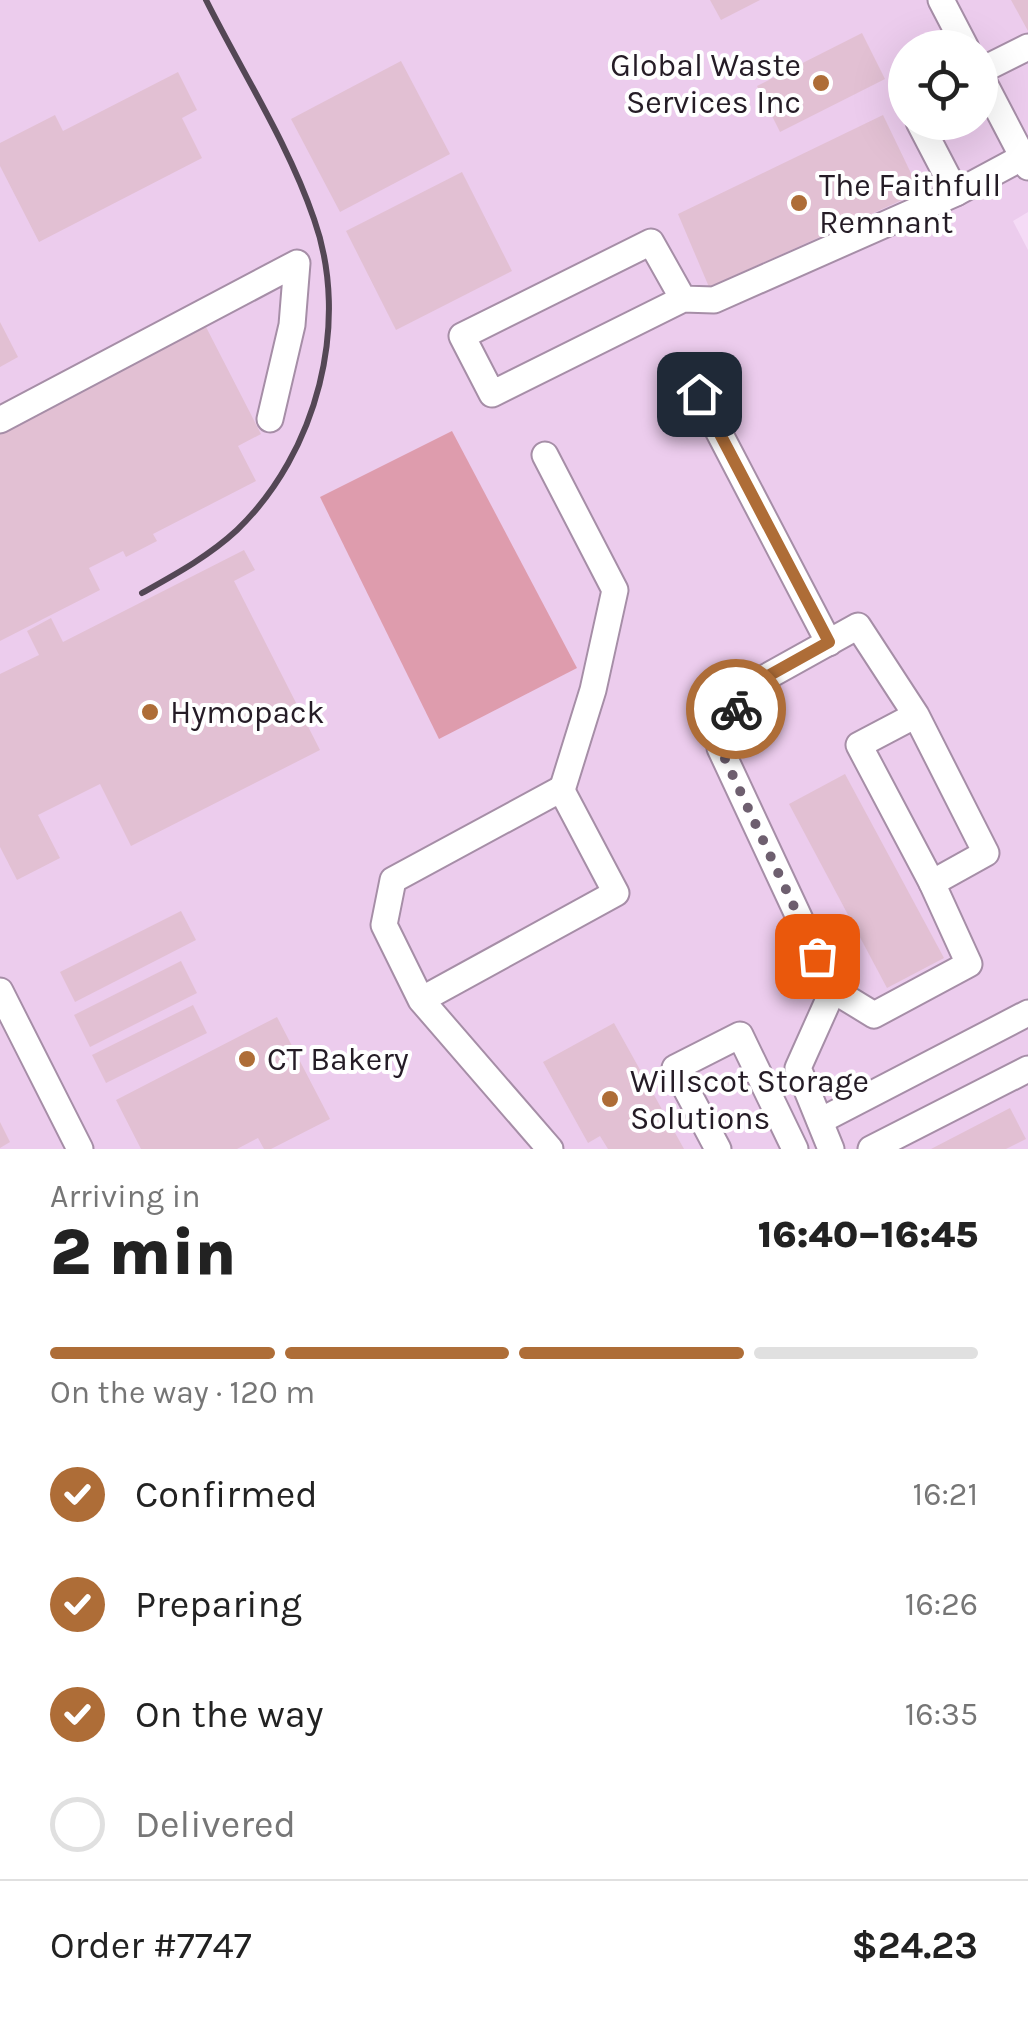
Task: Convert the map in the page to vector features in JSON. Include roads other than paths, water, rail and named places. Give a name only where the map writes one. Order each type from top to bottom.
[{"type":"street","points":[[941,0],[957,30]]},
{"type":"street","points":[[998,63],[1028,47]]},
{"type":"street","points":[[683,299],[651,242],[462,336],[492,394],[683,299],[714,300],[1025,162],[998,109]]},
{"type":"street","points":[[928,140],[956,193]]},
{"type":"street","points":[[0,420],[296,263],[292,325],[270,419]]},
{"type":"street","points":[[699,394],[829,642]]},
{"type":"street","points":[[546,455],[615,590],[593,690],[562,790],[393,880],[384,926],[421,1000],[550,1149]]},
{"type":"street","points":[[916,715],[859,746],[932,884],[969,964],[874,1015],[834,990],[720,748],[743,690],[858,626],[916,715],[986,853],[932,884]]},
{"type":"street","points":[[421,1000],[616,892],[562,790]]},
{"type":"street","points":[[831,1149],[798,1068],[834,990]]},
{"type":"street","points":[[0,992],[80,1149]]},
{"type":"street","points":[[820,1121],[1028,1012]]},
{"type":"street","points":[[718,1149],[675,1068],[740,1035],[794,1149]]},
{"type":"street","points":[[871,1149],[1028,1069]]},
{"type":"railway","points":[[142,593],[215,548],[265,499],[288,464],[306,425],[327,343],[325,259],[314,219],[278,135],[206,0]]},
{"type":"place","name":"Global Waste Services Inc","points":[[821,83]]},
{"type":"place","name":"The Faithfull Remnant","points":[[799,203]]},
{"type":"place","name":"Hymopack","points":[[150,712]]},
{"type":"place","name":"CT Bakery","points":[[247,1059]]},
{"type":"place","name":"Willscot Storage Solutions","points":[[610,1099]]}]
